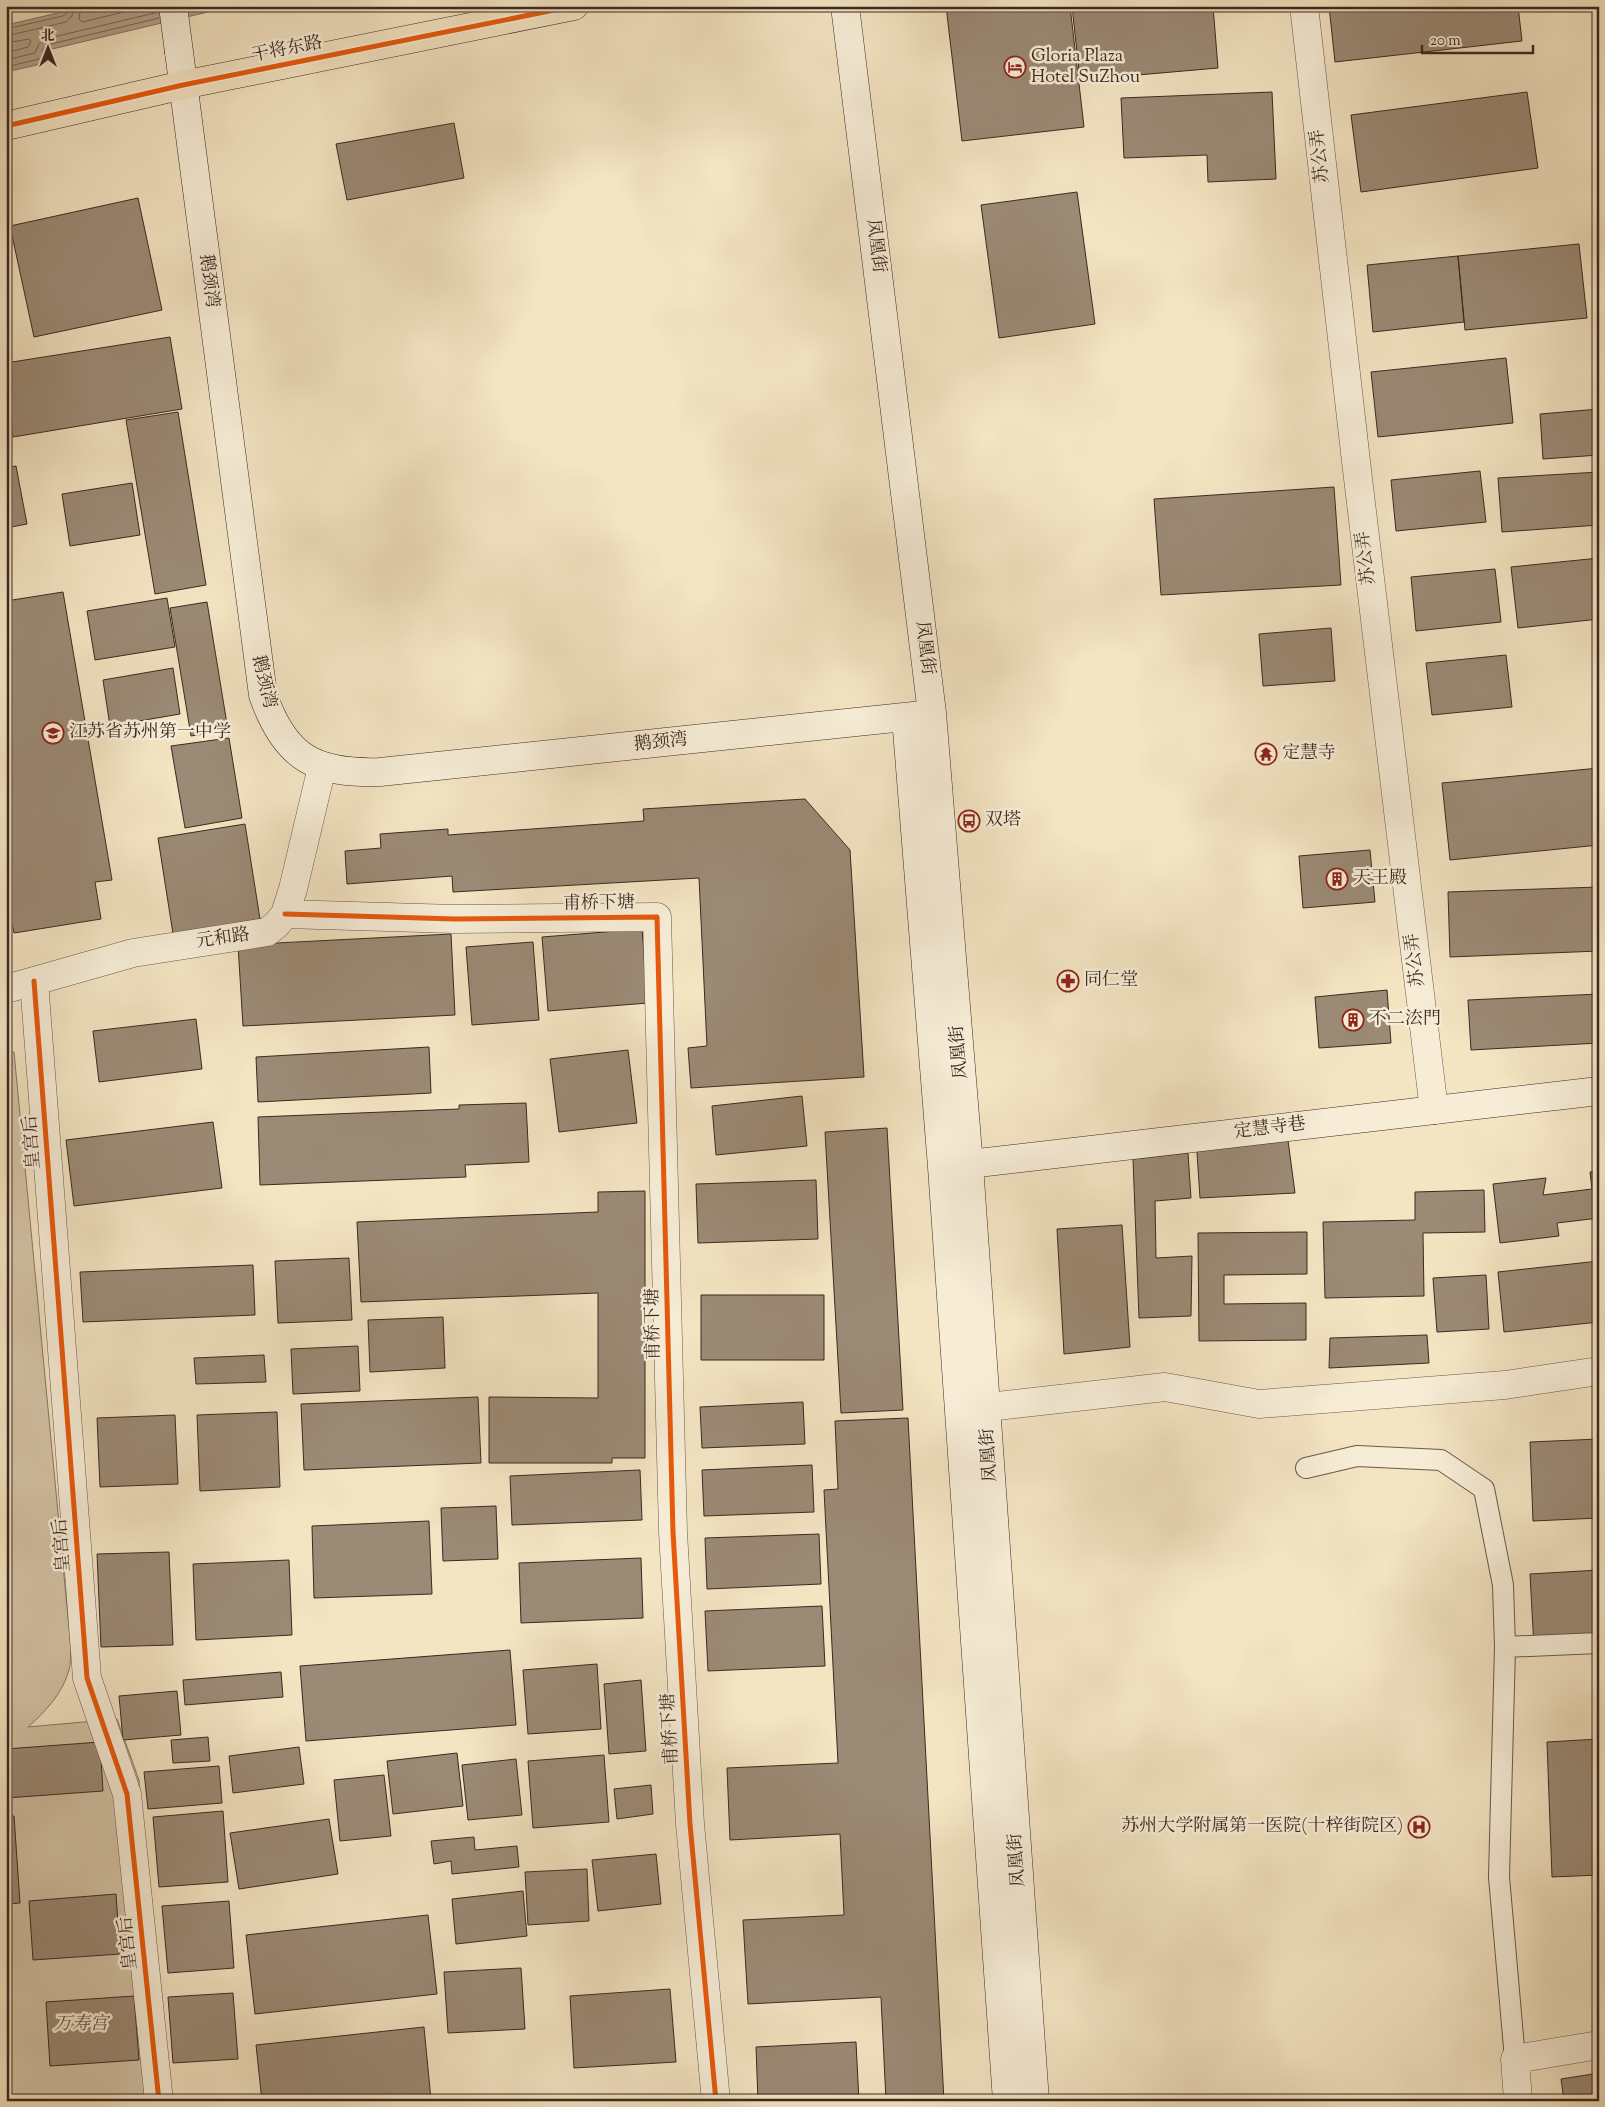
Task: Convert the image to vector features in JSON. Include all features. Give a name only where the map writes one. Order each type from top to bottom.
[{"type":"main road","name":"干将东路","points":[[6,126],[183,85],[574,6]]},
{"type":"street","name":"鹅颈湾","points":[[173,6],[263,695],[277,729],[306,759],[336,771],[360,773],[405,770],[932,714]]},
{"type":"street","name":"凤凰街","points":[[845,6],[932,714],[970,1165],[1035,2101]]},
{"type":"street","name":"苏公弄","points":[[1304,6],[1356,470],[1434,1110]]},
{"type":"street","name":"凤凰街","points":[[906,716],[942,1167],[1007,2101]]},
{"type":"street","name":"元和路","points":[[6,989],[133,953],[267,932],[285,914],[293,889],[322,767]]},
{"type":"street","name":"甫桥下塘","points":[[285,914],[455,919],[657,917],[673,1532],[690,1824],[716,2101]]},
{"type":"street","name":"皇宫后","points":[[34,981],[87,1678],[127,1794],[159,2101]]},
{"type":"street","name":"定慧寺巷","points":[[942,1167],[1599,1091]]},
{"type":"street","points":[[959,1410],[1165,1387],[1259,1404],[1505,1385],[1599,1371]]},
{"type":"street","points":[[1518,2101],[1515,2059],[1599,2045]]},
{"type":"lane","points":[[1306,1468],[1357,1456],[1441,1460],[1484,1489],[1503,1585],[1505,1647],[1499,1877],[1515,2059]]},
{"type":"lane","points":[[1505,1647],[1599,1643]]},
{"type":"green space","name":"万寿宫","points":[[14,1052],[71,1649],[69,1670],[57,1696],[28,1727],[117,1719],[139,1780],[160,2101],[6,2101],[6,1053]]},
{"type":"water","points":[[62,6],[233,6],[48,50],[50,62],[6,72],[6,25],[62,12]]},
{"type":"building","name":"Gloria Plaza Hotel SuZhou","points":[[946,6],[1070,6],[1084,127],[962,141]]},
{"type":"building","name":"Gloria Plaza Hotel SuZhou","points":[[1072,6],[1213,6],[1218,68],[1080,80]]},
{"type":"building","points":[[1329,6],[1518,6],[1522,41],[1335,62]]},
{"type":"building","points":[[1272,92],[1276,179],[1208,182],[1207,155],[1124,158],[1121,98]]},
{"type":"building","points":[[1527,92],[1538,168],[1361,192],[1351,115]]},
{"type":"building","points":[[454,123],[464,178],[347,200],[336,144]]},
{"type":"building","points":[[1077,192],[1095,324],[999,338],[981,205]]},
{"type":"building","points":[[138,198],[162,310],[34,337],[10,226]]},
{"type":"building","points":[[1579,244],[1587,318],[1465,330],[1458,256]]},
{"type":"building","points":[[1458,256],[1464,322],[1373,332],[1367,265]]},
{"type":"building","points":[[170,337],[182,409],[13,437],[6,393],[6,363]]},
{"type":"building","points":[[1506,358],[1513,423],[1378,437],[1371,372]]},
{"type":"building","points":[[1599,409],[1599,455],[1543,459],[1540,414]]},
{"type":"building","points":[[178,412],[206,585],[155,594],[126,420]]},
{"type":"building","points":[[6,426],[12,455],[6,456]]},
{"type":"building","points":[[16,466],[27,524],[6,528],[6,468]]},
{"type":"building","points":[[1480,471],[1486,522],[1396,531],[1391,480]]},
{"type":"building","points":[[1599,472],[1599,525],[1502,532],[1498,478]]},
{"type":"building","points":[[132,483],[140,535],[70,546],[62,494]]},
{"type":"building","points":[[1334,487],[1341,585],[1161,595],[1154,499]]},
{"type":"building","points":[[1599,558],[1599,619],[1518,628],[1511,567]]},
{"type":"building","points":[[1495,569],[1501,622],[1416,631],[1411,577]]},
{"type":"building","name":"江苏省苏州第一中学","points":[[63,592],[112,880],[95,882],[101,919],[14,933],[6,897],[6,601]]},
{"type":"building","points":[[167,598],[175,647],[95,660],[87,611]]},
{"type":"building","points":[[207,602],[228,730],[191,736],[170,608]]},
{"type":"building","points":[[1331,628],[1335,681],[1263,686],[1259,634]]},
{"type":"building","points":[[1506,655],[1512,707],[1432,715],[1426,663]]},
{"type":"building","points":[[173,668],[180,714],[110,726],[103,680]]},
{"type":"building","points":[[229,738],[242,818],[185,828],[171,746]]},
{"type":"building","points":[[1599,768],[1599,845],[1450,860],[1442,783]]},
{"type":"building","points":[[805,799],[850,850],[864,1077],[691,1088],[688,1048],[707,1046],[699,878],[453,892],[452,876],[347,884],[345,851],[381,848],[380,834],[448,829],[448,835],[644,821],[643,809]]},
{"type":"building","points":[[245,824],[260,919],[173,934],[158,838]]},
{"type":"building","name":"天王殿","points":[[1370,850],[1375,902],[1303,908],[1299,856]]},
{"type":"building","points":[[1599,887],[1599,951],[1450,957],[1448,892]]},
{"type":"building","points":[[642,929],[648,1003],[548,1011],[542,937]]},
{"type":"building","points":[[451,934],[455,1015],[243,1026],[238,945]]},
{"type":"building","points":[[533,942],[539,1020],[472,1025],[466,947]]},
{"type":"building","name":"不二㳒門","points":[[1387,990],[1391,1043],[1319,1048],[1315,997]]},
{"type":"building","points":[[1599,994],[1599,1043],[1471,1050],[1468,1000]]},
{"type":"building","points":[[196,1019],[202,1069],[99,1082],[93,1031]]},
{"type":"building","points":[[429,1047],[431,1093],[258,1102],[256,1057]]},
{"type":"building","points":[[628,1050],[637,1123],[559,1132],[550,1059]]},
{"type":"building","points":[[802,1096],[807,1146],[716,1155],[712,1106]]},
{"type":"building","points":[[526,1103],[529,1162],[465,1165],[466,1177],[260,1185],[258,1117],[459,1109],[459,1105]]},
{"type":"building","points":[[213,1122],[222,1188],[74,1206],[66,1140]]},
{"type":"building","points":[[887,1128],[903,1410],[841,1413],[825,1132]]},
{"type":"building","points":[[1287,1133],[1295,1193],[1200,1198],[1196,1138]]},
{"type":"building","points":[[1188,1153],[1191,1198],[1155,1201],[1156,1258],[1192,1256],[1191,1316],[1139,1318],[1133,1159]]},
{"type":"building","points":[[1599,1171],[1599,1218],[1557,1223],[1559,1236],[1500,1243],[1493,1184],[1546,1178],[1543,1195],[1592,1189],[1590,1172]]},
{"type":"building","points":[[816,1180],[818,1239],[698,1243],[696,1184]]},
{"type":"building","points":[[1484,1190],[1485,1232],[1423,1233],[1424,1296],[1325,1298],[1323,1222],[1415,1220],[1415,1192]]},
{"type":"building","points":[[645,1191],[645,1458],[612,1458],[612,1463],[489,1463],[489,1397],[598,1398],[598,1293],[361,1302],[357,1222],[598,1212],[598,1192]]},
{"type":"building","points":[[1122,1225],[1130,1347],[1064,1354],[1057,1229]]},
{"type":"building","points":[[1307,1232],[1307,1274],[1224,1275],[1224,1304],[1306,1303],[1306,1340],[1199,1341],[1198,1233]]},
{"type":"building","points":[[349,1258],[352,1320],[278,1323],[275,1261]]},
{"type":"building","points":[[1599,1261],[1599,1322],[1504,1332],[1498,1272]]},
{"type":"building","points":[[253,1265],[255,1315],[83,1322],[80,1272]]},
{"type":"building","points":[[1486,1275],[1489,1329],[1437,1332],[1433,1278]]},
{"type":"building","points":[[701,1295],[824,1295],[824,1360],[701,1360]]},
{"type":"building","points":[[443,1317],[445,1368],[370,1372],[368,1320]]},
{"type":"building","points":[[1427,1335],[1429,1363],[1329,1368],[1330,1338]]},
{"type":"building","points":[[358,1346],[360,1391],[293,1394],[291,1349]]},
{"type":"building","points":[[264,1355],[266,1382],[196,1384],[194,1358]]},
{"type":"building","points":[[478,1397],[481,1463],[304,1470],[301,1404]]},
{"type":"building","points":[[803,1402],[805,1444],[702,1448],[700,1407]]},
{"type":"building","points":[[277,1412],[280,1487],[200,1491],[197,1415]]},
{"type":"building","points":[[175,1415],[178,1484],[100,1487],[97,1418]]},
{"type":"building","points":[[908,1418],[944,2101],[886,2101],[881,1997],[748,2004],[743,1920],[844,1915],[840,1834],[730,1840],[727,1768],[838,1763],[824,1490],[838,1489],[835,1421]]},
{"type":"building","points":[[1599,1439],[1599,1518],[1533,1521],[1530,1442]]},
{"type":"building","points":[[812,1465],[814,1512],[704,1516],[702,1470]]},
{"type":"building","points":[[640,1470],[642,1520],[512,1525],[510,1476]]},
{"type":"building","points":[[496,1506],[498,1559],[443,1561],[441,1508]]},
{"type":"building","points":[[429,1521],[432,1594],[314,1598],[312,1526]]},
{"type":"building","points":[[819,1534],[821,1584],[707,1589],[705,1538]]},
{"type":"building","points":[[169,1552],[173,1645],[101,1647],[97,1554]]},
{"type":"building","points":[[641,1558],[643,1618],[521,1623],[519,1563]]},
{"type":"building","points":[[289,1560],[292,1635],[196,1640],[193,1564]]},
{"type":"building","points":[[1599,1570],[1599,1644],[1534,1648],[1530,1574]]},
{"type":"building","points":[[822,1606],[825,1666],[708,1671],[705,1611]]},
{"type":"building","points":[[510,1650],[516,1725],[306,1741],[300,1666]]},
{"type":"building","points":[[597,1664],[601,1729],[528,1734],[523,1670]]},
{"type":"building","points":[[281,1672],[283,1697],[185,1705],[183,1680]]},
{"type":"building","points":[[641,1680],[646,1751],[609,1754],[604,1684]]},
{"type":"building","points":[[177,1691],[181,1735],[123,1740],[119,1696]]},
{"type":"building","points":[[208,1737],[210,1761],[173,1763],[171,1740]]},
{"type":"building","points":[[1599,1739],[1599,1875],[1552,1877],[1547,1742]]},
{"type":"building","points":[[100,1742],[103,1791],[6,1798],[6,1749]]},
{"type":"building","points":[[299,1747],[304,1784],[233,1793],[229,1756]]},
{"type":"building","points":[[457,1753],[463,1806],[393,1814],[387,1761]]},
{"type":"building","points":[[604,1755],[609,1822],[533,1828],[528,1761]]},
{"type":"building","points":[[516,1759],[522,1815],[468,1820],[462,1765]]},
{"type":"building","points":[[219,1766],[222,1803],[148,1809],[144,1772]]},
{"type":"building","points":[[384,1775],[391,1836],[340,1841],[334,1780]]},
{"type":"building","points":[[651,1785],[653,1814],[617,1819],[614,1789]]},
{"type":"building","points":[[223,1811],[228,1882],[159,1887],[153,1817]]},
{"type":"building","points":[[6,1816],[14,1816],[20,1903],[6,1904]]},
{"type":"building","points":[[329,1819],[338,1874],[239,1889],[230,1833]]},
{"type":"building","points":[[474,1837],[475,1850],[517,1846],[519,1867],[452,1874],[451,1861],[434,1864],[431,1841]]},
{"type":"building","points":[[656,1854],[661,1904],[598,1911],[592,1860]]},
{"type":"building","points":[[587,1869],[589,1921],[528,1925],[525,1872]]},
{"type":"building","points":[[523,1891],[527,1936],[456,1944],[452,1899]]},
{"type":"building","points":[[116,1894],[120,1954],[33,1960],[29,1901]]},
{"type":"building","points":[[229,1901],[234,1968],[168,1973],[162,1906]]},
{"type":"building","points":[[428,1915],[437,1994],[255,2014],[246,1935]]},
{"type":"building","points":[[521,1968],[525,2029],[448,2033],[444,1972]]},
{"type":"building","points":[[670,1989],[676,2062],[574,2068],[570,1996]]},
{"type":"building","points":[[233,1993],[238,2059],[173,2063],[168,1997]]},
{"type":"building","points":[[134,1996],[139,2060],[50,2066],[46,2002]]},
{"type":"building","points":[[424,2027],[431,2100],[262,2101],[256,2045]]},
{"type":"building","points":[[856,2042],[859,2101],[758,2101],[756,2047]]},
{"type":"building","points":[[1599,2073],[1599,2101],[1564,2101],[1561,2079]]},
{"type":"cycle path","points":[[6,126],[183,85],[574,6]]},
{"type":"cycle path","points":[[285,914],[455,919],[657,917],[673,1532],[690,1824],[716,2101]]},
{"type":"cycle path","points":[[34,981],[87,1678],[127,1794],[159,2101]]},
{"type":"place","name":"Gloria Plaza Hotel SuZhou","points":[[1015,67]]},
{"type":"place","name":"江苏省苏州第一中学","points":[[53,733]]},
{"type":"place","name":"定慧寺","points":[[1266,754]]},
{"type":"place","name":"双塔","points":[[969,821]]},
{"type":"place","name":"天王殿","points":[[1337,879]]},
{"type":"place","name":"同仁堂","points":[[1068,981]]},
{"type":"place","name":"不二㳒門","points":[[1353,1020]]},
{"type":"place","name":"苏州大学附属第一医院(十梓街院区)","points":[[1419,1827]]}]
